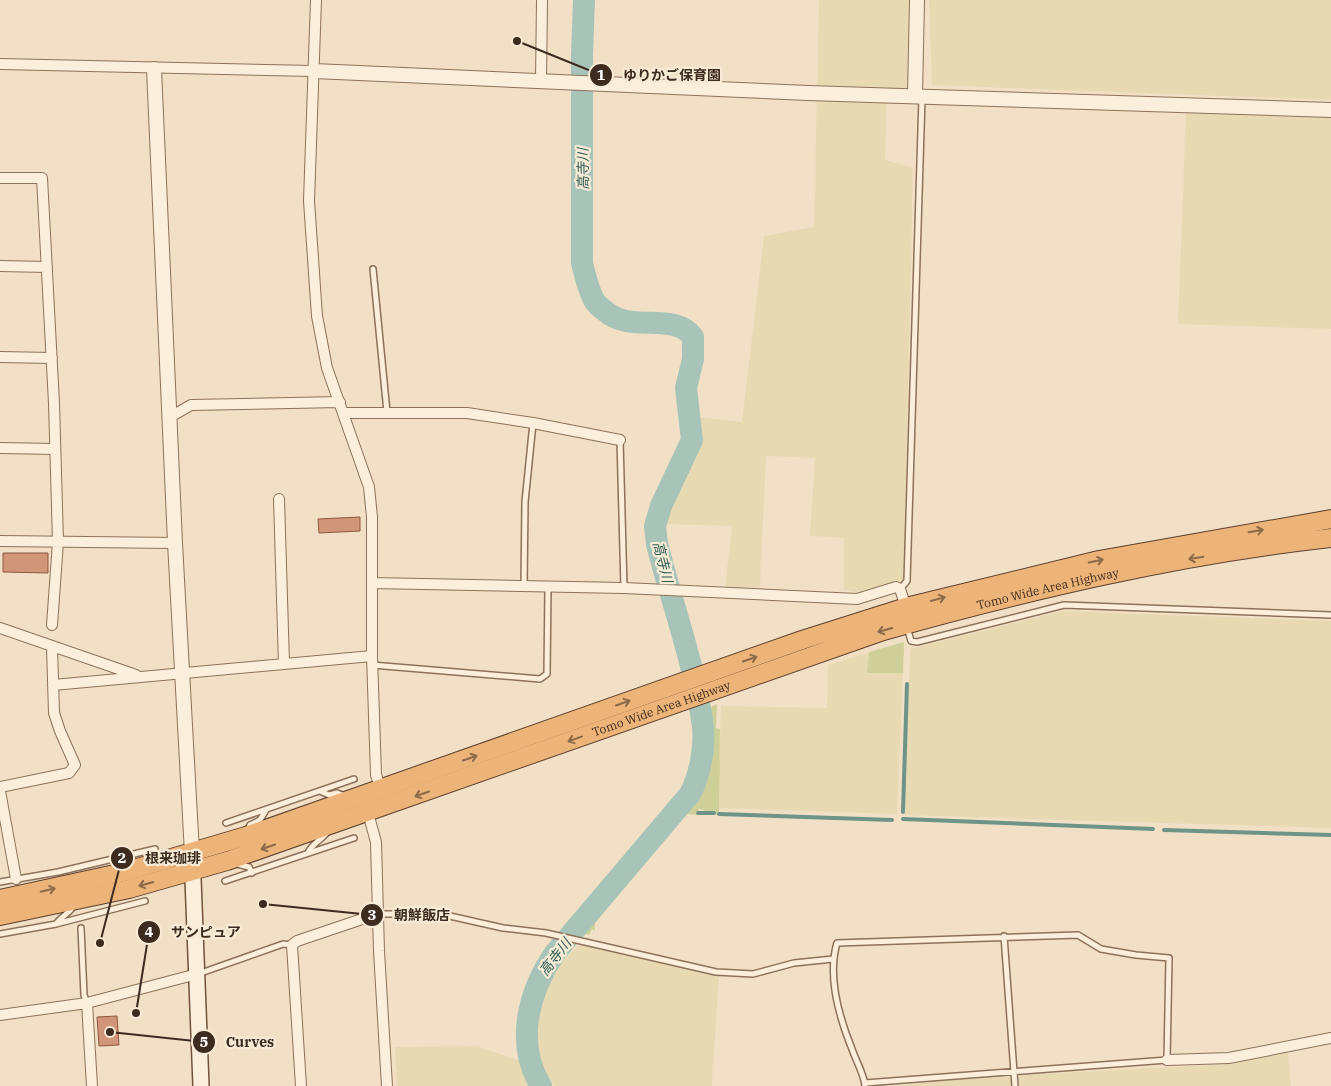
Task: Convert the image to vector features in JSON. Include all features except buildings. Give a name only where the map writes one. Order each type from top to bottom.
[{"type":"highway","name":"Tomo Wide Area Highway","points":[[0,899],[81,883],[192,853],[380,789],[906,616],[1099,560],[1331,519]]},
{"type":"highway","name":"Tomo Wide Area Highway","points":[[906,616],[1101,575],[1248,549],[1331,538]]},
{"type":"highway","name":"Tomo Wide Area Highway","points":[[0,916],[76,902],[228,861],[368,812],[685,690]]},
{"type":"main road","points":[[192,853],[202,1086]]},
{"type":"street","points":[[316,0],[310,201],[317,316],[327,368],[369,487],[376,775],[380,789]]},
{"type":"street","points":[[541,81],[542,0]]},
{"type":"street","points":[[917,0],[919,96]]},
{"type":"street","points":[[0,64],[154,69],[314,71],[919,96],[1331,110]]},
{"type":"street","points":[[154,69],[175,544],[192,853]]},
{"type":"street","points":[[0,178],[42,178],[52,358],[58,542],[52,625]]},
{"type":"street","points":[[0,266],[47,267]]},
{"type":"street","points":[[0,357],[52,358]]},
{"type":"street","points":[[170,417],[191,405],[340,402]]},
{"type":"street","points":[[344,413],[467,414],[533,423],[620,440]]},
{"type":"street","points":[[0,448],[55,449]]},
{"type":"street","points":[[279,499],[284,664]]},
{"type":"street","points":[[0,542],[175,544]]},
{"type":"street","points":[[372,583],[624,588],[857,599],[896,587],[900,589],[906,616]]},
{"type":"street","points":[[0,628],[141,677]]},
{"type":"street","points":[[0,787],[73,770],[76,765],[54,713],[52,647]]},
{"type":"street","points":[[53,685],[284,664],[372,661]]},
{"type":"street","points":[[0,791],[16,879]]},
{"type":"street","points":[[368,812],[376,842],[387,1086]]},
{"type":"street","points":[[301,1086],[292,945],[297,941],[378,914]]},
{"type":"street","points":[[0,1015],[87,1003],[197,974]]},
{"type":"street","points":[[87,1003],[92,1086]]},
{"type":"street","points":[[1167,1060],[1229,1058],[1331,1038]]},
{"type":"lane","points":[[900,589],[907,581],[919,96]]},
{"type":"lane","points":[[373,269],[387,412]]},
{"type":"lane","points":[[524,586],[525,502],[533,423]]},
{"type":"lane","points":[[620,440],[624,588]]},
{"type":"lane","points":[[372,661],[540,678],[547,674],[548,586]]},
{"type":"lane","points":[[906,616],[911,641],[917,642],[1064,605],[1331,615]]},
{"type":"lane","points":[[226,823],[354,779]]},
{"type":"lane","points":[[320,791],[329,795],[337,793],[352,800]]},
{"type":"lane","points":[[246,836],[250,825],[260,820],[266,810]]},
{"type":"lane","points":[[308,854],[311,846],[324,838],[333,825]]},
{"type":"lane","points":[[226,881],[354,838]]},
{"type":"lane","points":[[0,882],[58,872],[155,849]]},
{"type":"lane","points":[[228,861],[249,867],[252,873]]},
{"type":"lane","points":[[58,872],[64,876],[73,876],[81,883]]},
{"type":"lane","points":[[0,934],[56,924],[145,901]]},
{"type":"lane","points":[[56,924],[62,916],[71,911],[76,902]]},
{"type":"lane","points":[[378,914],[441,914],[503,928],[563,936],[716,972],[753,974],[794,963],[833,959]]},
{"type":"lane","points":[[81,928],[84,995],[87,1003]]},
{"type":"lane","points":[[1078,935],[1101,949],[1169,958],[1167,1060],[865,1085],[842,1025],[833,959],[837,943],[1078,935]]},
{"type":"lane","points":[[1004,936],[1015,1086]]},
{"type":"lane","points":[[197,974],[284,944],[292,945]]},
{"type":"shaded area","points":[[819,0],[911,0],[907,89],[887,88],[885,160],[913,168],[904,580],[857,592],[844,590],[844,538],[810,536],[815,458],[766,456],[760,587],[725,587],[732,526],[664,524],[669,506],[697,455],[699,417],[742,422],[764,236],[814,227]]},
{"type":"shaded area","points":[[929,0],[1331,0],[1331,100],[932,85]]},
{"type":"shaded area","points":[[1186,113],[1331,118],[1331,329],[1178,324]]},
{"type":"shaded area","points":[[1067,610],[1064,611],[1331,621],[1331,828],[905,815],[910,649]]},
{"type":"shaded area","points":[[869,652],[867,673],[903,673],[897,814],[718,808],[721,706],[827,708],[828,665]]},
{"type":"shaded area","points":[[580,945],[719,976],[712,1086],[555,1086],[547,1075],[536,1044],[537,1009],[555,967]]},
{"type":"shaded area","points":[[477,1046],[523,1062],[537,1086],[397,1086],[395,1047]]},
{"type":"shaded area","points":[[1288,1052],[1291,1086],[1019,1086],[1019,1075],[1232,1064]]},
{"type":"shaded area","points":[[1011,1074],[1012,1086],[894,1086]]},
{"type":"green space","points":[[904,642],[903,673],[867,673],[869,652]]},
{"type":"green space","points":[[717,704],[716,728],[720,729],[719,815],[699,809],[698,815],[686,814],[595,923],[595,931],[592,929],[589,935],[582,932],[697,792],[706,762],[708,730],[705,710]]},
{"type":"waterway","name":"高寺川","points":[[541,1086],[533,1070],[528,1053],[527,1036],[528,1018],[538,984],[555,953],[690,794],[699,770],[703,744],[703,727],[695,681],[657,544],[655,526],[661,506],[692,440],[686,388],[693,359],[693,337],[685,329],[675,325],[627,321],[615,318],[596,303],[588,287],[582,263],[582,55],[584,0]]},
{"type":"waterway","points":[[903,812],[907,684]]},
{"type":"waterway","points":[[698,813],[714,813]]},
{"type":"waterway","points":[[719,814],[892,820]]},
{"type":"waterway","points":[[903,819],[1153,829]]},
{"type":"waterway","points":[[1164,830],[1331,835]]},
{"type":"place","name":"ゆりかご保育園","points":[[517,41]]},
{"type":"place","name":"朝鮮飯店","points":[[263,904]]},
{"type":"place","name":"根来珈琲","points":[[100,943]]},
{"type":"place","name":"サンピュア","points":[[136,1013]]},
{"type":"place","name":"Curves","points":[[110,1032]]}]
